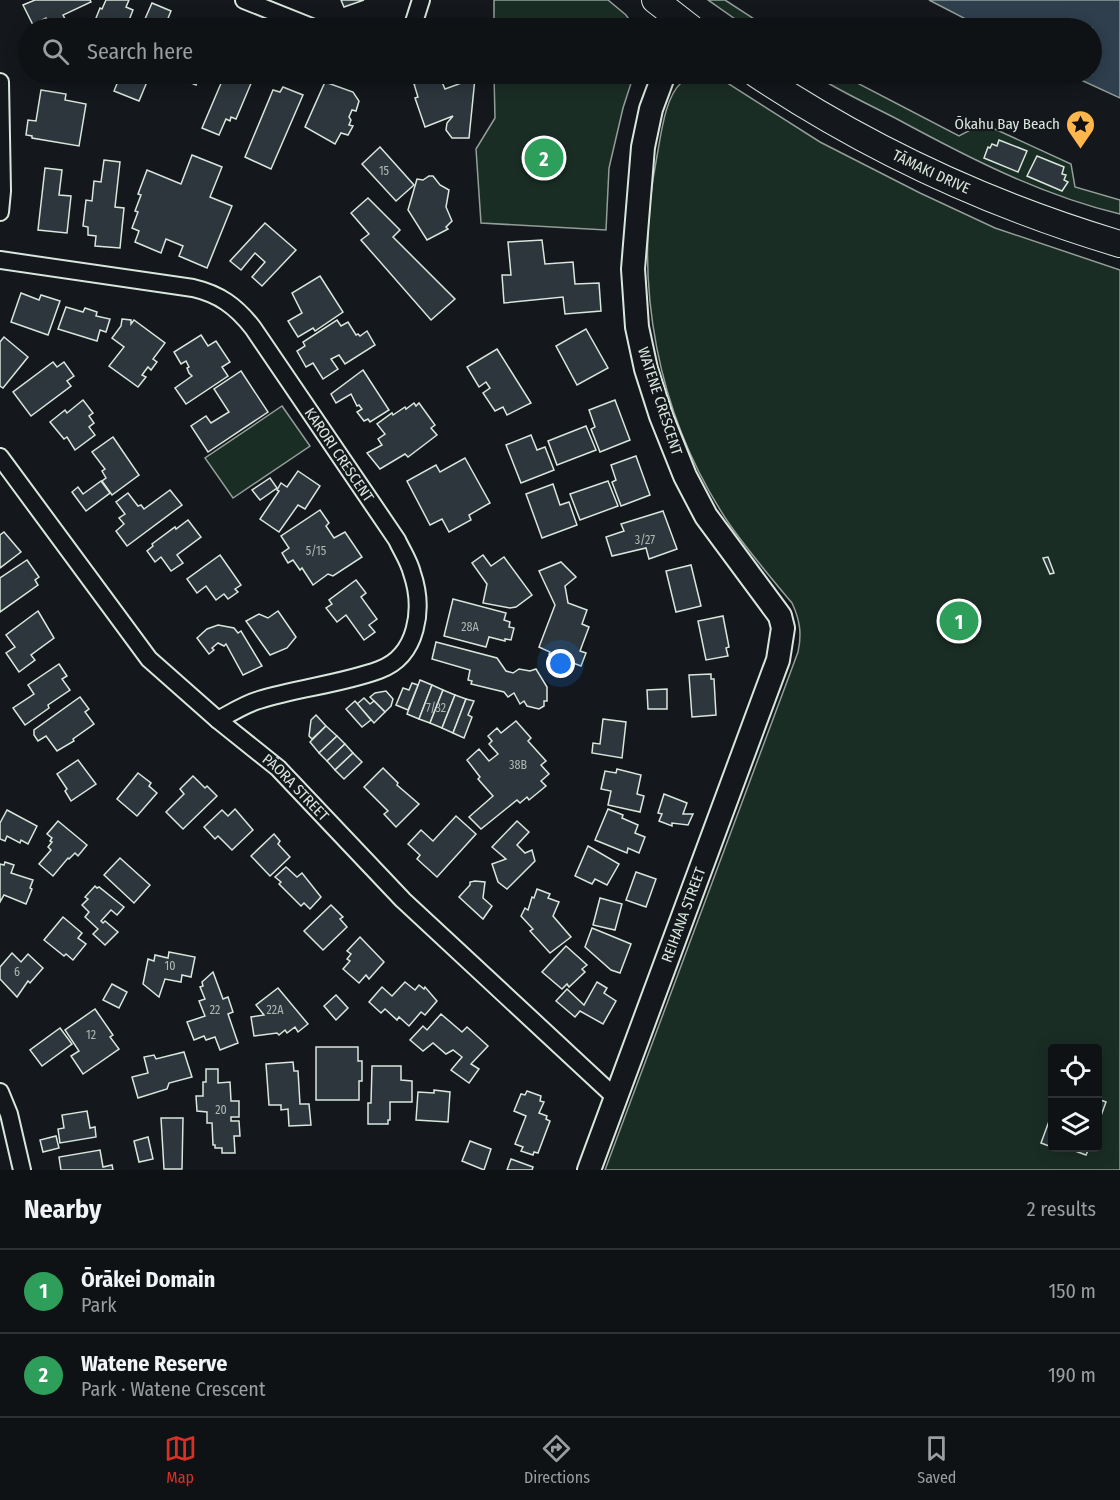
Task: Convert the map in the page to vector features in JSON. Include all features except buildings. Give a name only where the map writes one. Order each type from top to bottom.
[{"type":"main road","points":[[655,0],[676,18]]},
{"type":"main road","name":"TĀMAKI DRIVE","points":[[772,84],[845,128],[924,169],[1012,206],[1120,244]]},
{"type":"street","points":[[244,0],[289,18]]},
{"type":"street","points":[[415,18],[421,0]]},
{"type":"street","points":[[0,82],[0,212]]},
{"type":"street","name":"WATENE CRESCENT","points":[[661,84],[651,109],[643,147],[633,270],[637,327],[646,369],[658,407],[685,476],[706,516],[780,616],[783,628],[778,660]]},
{"type":"street","name":"KARORI CRESCENT","points":[[0,260],[193,288],[206,291],[231,304],[253,328],[397,540],[406,557],[414,581],[418,605],[414,634],[401,656],[379,670],[257,700],[218,720]]},
{"type":"street","name":"PĀORA STREET","points":[[0,457],[149,659],[218,720],[278,768],[403,900],[616,1098]]},
{"type":"street","name":"REIHANA STREET","points":[[590,1170],[778,660]]},
{"type":"street","points":[[0,1092],[9,1114],[22,1170]]},
{"type":"green space","points":[[494,0],[608,0],[628,18],[494,18]]},
{"type":"green space","points":[[708,0],[725,0],[753,18],[734,18]]},
{"type":"green space","points":[[494,84],[631,84],[609,168],[606,230],[481,223],[476,149],[495,118]]},
{"type":"green space","points":[[680,84],[729,84],[820,142],[920,193],[995,228],[1120,270],[1120,1170],[605,1170],[798,652],[800,639],[797,615],[792,603],[737,535],[705,483],[684,440],[668,394],[657,348],[650,300],[648,252],[650,204],[664,117],[671,97]]},
{"type":"green space","points":[[830,84],[859,84],[959,136],[986,125],[1071,164],[1075,187],[1120,200],[1120,214],[1062,197],[1006,174]]},
{"type":"green space","points":[[282,406],[310,446],[233,498],[205,458]]},
{"type":"water","points":[[929,0],[1120,0],[1120,98],[1090,84],[1102,84],[1102,18],[964,18]]},
{"type":"place","name":"Ōkahu Bay Beach","points":[[1081,150]]},
{"type":"place","name":"Watene Reserve","points":[[544,158]]},
{"type":"place","name":"Ōrākei Domain","points":[[959,621]]}]
